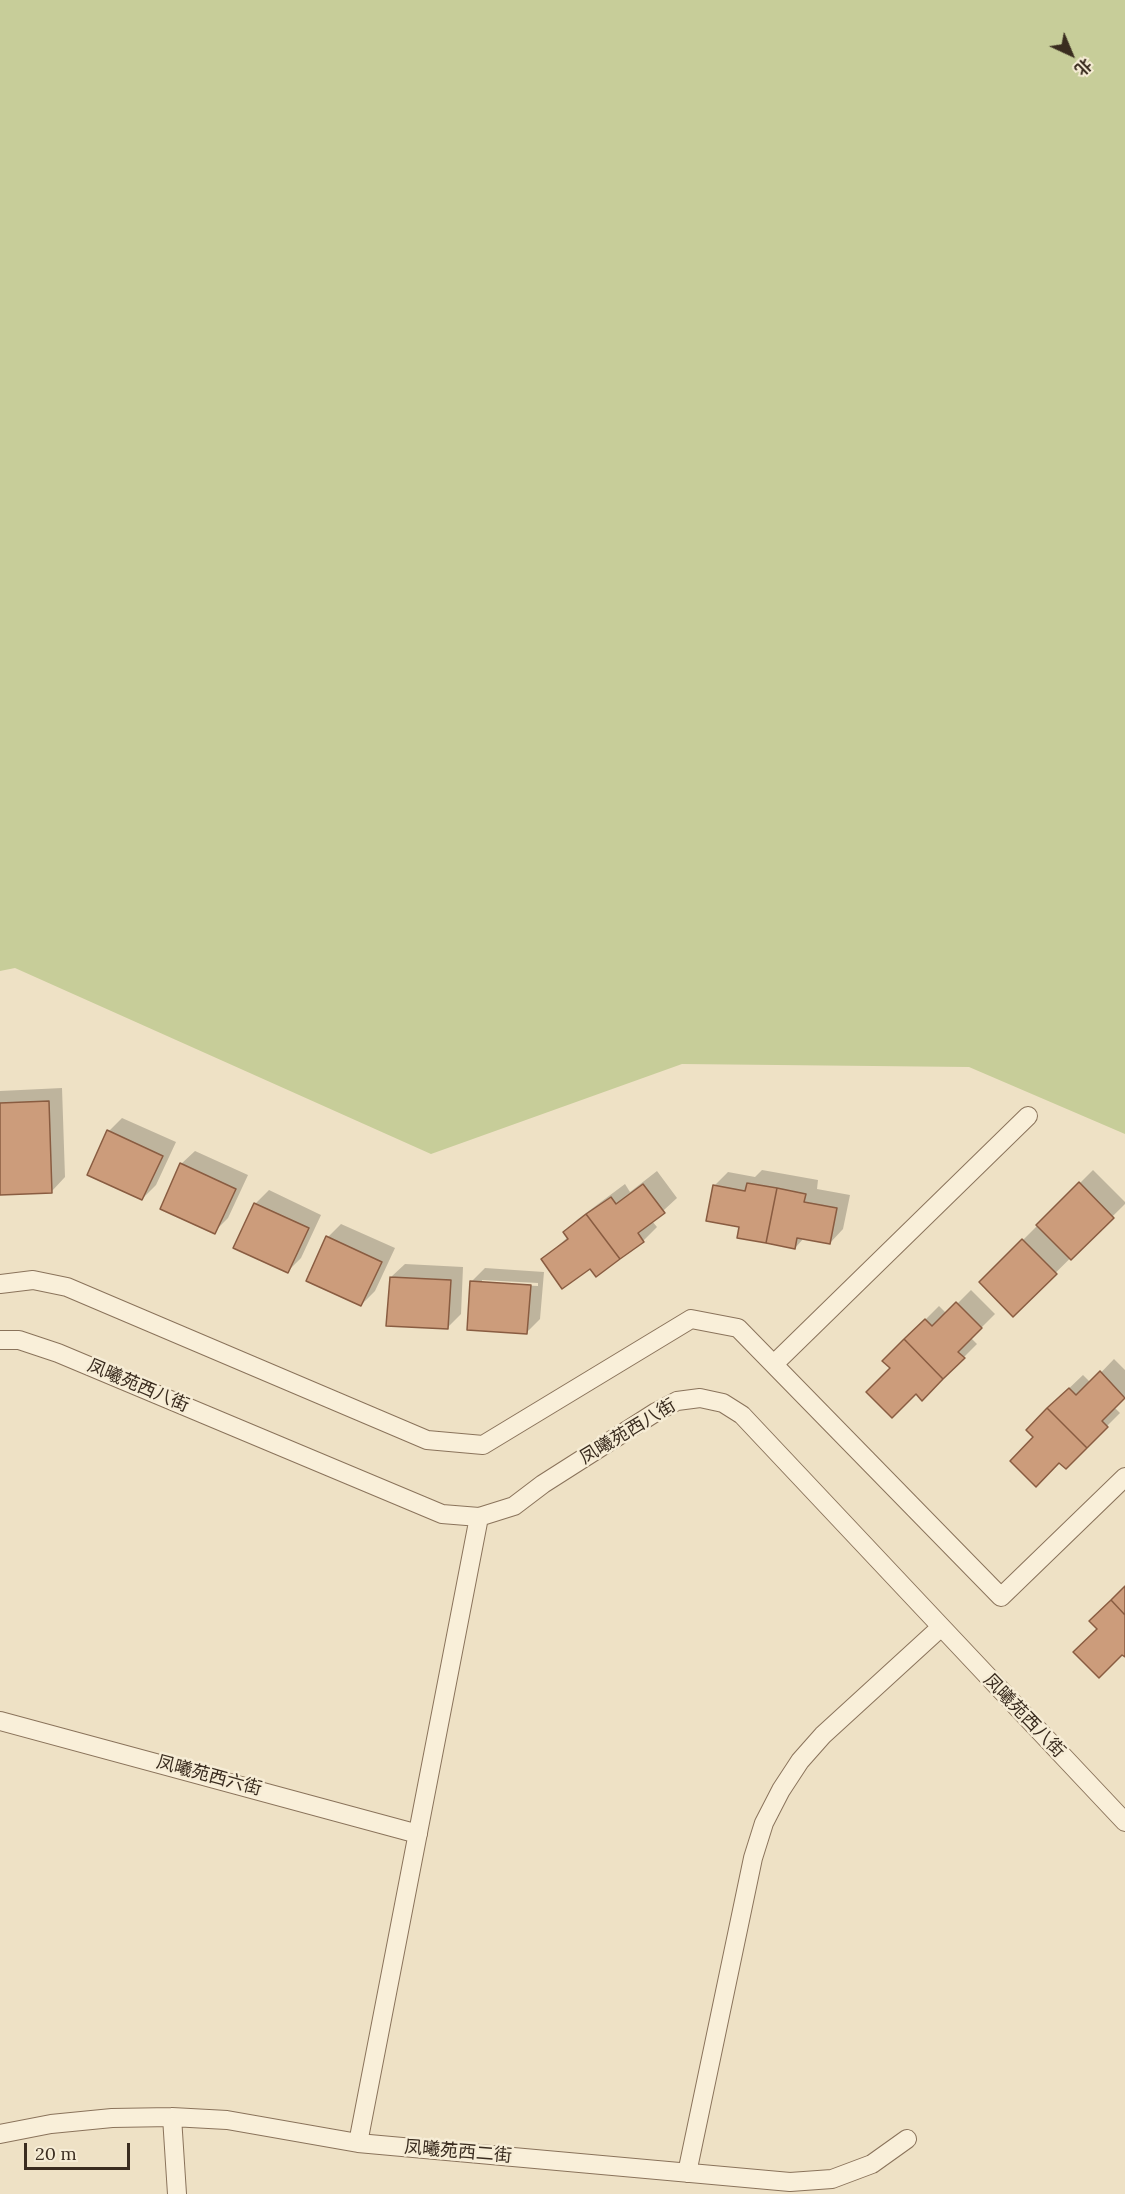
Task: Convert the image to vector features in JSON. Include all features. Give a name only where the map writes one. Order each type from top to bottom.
[{"type":"lane","points":[[774,1364],[1028,1116]]},
{"type":"lane","points":[[0,1284],[33,1280],[67,1287],[427,1440],[483,1445],[691,1319],[738,1328],[1001,1598],[1125,1477]]},
{"type":"lane","name":"凤曦苑西八街","points":[[0,1340],[19,1340],[58,1353],[442,1514],[479,1517],[514,1506],[543,1484],[677,1401],[700,1398],[723,1403],[742,1415],[1125,1822]]},
{"type":"lane","points":[[358,2143],[479,1517]]},
{"type":"lane","points":[[687,2173],[753,1858],[764,1823],[781,1790],[800,1761],[823,1735],[940,1628]]},
{"type":"lane","name":"凤曦苑西六街","points":[[0,1721],[418,1834]]},
{"type":"lane","points":[[172,2117],[177,2194]]},
{"type":"lane","name":"凤曦苑西二街","points":[[0,2134],[61,2123],[112,2118],[172,2117],[227,2121],[358,2143],[790,2182],[832,2179],[872,2164],[907,2139]]},
{"type":"green space","points":[[0,0],[1125,0],[1125,1134],[969,1067],[682,1064],[431,1154],[15,968],[0,971]]},
{"type":"building","points":[[49,1101],[52,1193],[0,1195],[0,1103]]},
{"type":"building","points":[[107,1130],[163,1156],[142,1200],[87,1175]]},
{"type":"building","points":[[180,1163],[236,1189],[215,1234],[160,1209]]},
{"type":"building","points":[[1079,1182],[1114,1218],[1071,1260],[1036,1225]]},
{"type":"building","points":[[747,1183],[777,1188],[766,1243],[737,1238],[739,1227],[706,1221],[713,1185],[745,1191]]},
{"type":"building","points":[[643,1184],[665,1213],[638,1233],[644,1242],[620,1259],[586,1214],[611,1197],[616,1204]]},
{"type":"building","points":[[777,1188],[806,1194],[804,1202],[837,1208],[830,1244],[797,1238],[795,1249],[766,1243]]},
{"type":"building","points":[[254,1203],[309,1228],[288,1273],[233,1248]]},
{"type":"building","points":[[586,1214],[620,1259],[596,1277],[590,1269],[562,1289],[541,1259],[568,1239],[563,1232]]},
{"type":"building","points":[[326,1236],[382,1262],[361,1306],[306,1281]]},
{"type":"building","points":[[1022,1239],[1057,1274],[1013,1317],[979,1282]]},
{"type":"building","points":[[390,1277],[451,1280],[448,1329],[386,1326]]},
{"type":"building","points":[[470,1281],[531,1285],[527,1334],[467,1330]]},
{"type":"building","points":[[956,1302],[982,1328],[958,1352],[965,1358],[943,1379],[904,1339],[925,1319],[932,1326]]},
{"type":"building","points":[[904,1339],[943,1379],[922,1401],[916,1394],[892,1418],[866,1392],[890,1368],[882,1361]]},
{"type":"building","points":[[1100,1371],[1125,1398],[1102,1421],[1108,1427],[1087,1448],[1047,1408],[1069,1388],[1076,1395]]},
{"type":"building","points":[[1047,1408],[1087,1448],[1066,1469],[1059,1463],[1036,1487],[1010,1461],[1033,1437],[1026,1430]]},
{"type":"building","points":[[1125,1586],[1125,1615],[1111,1600]]},
{"type":"building","points":[[1111,1600],[1125,1615],[1125,1657],[1122,1655],[1099,1678],[1073,1652],[1097,1629],[1089,1621]]}]
